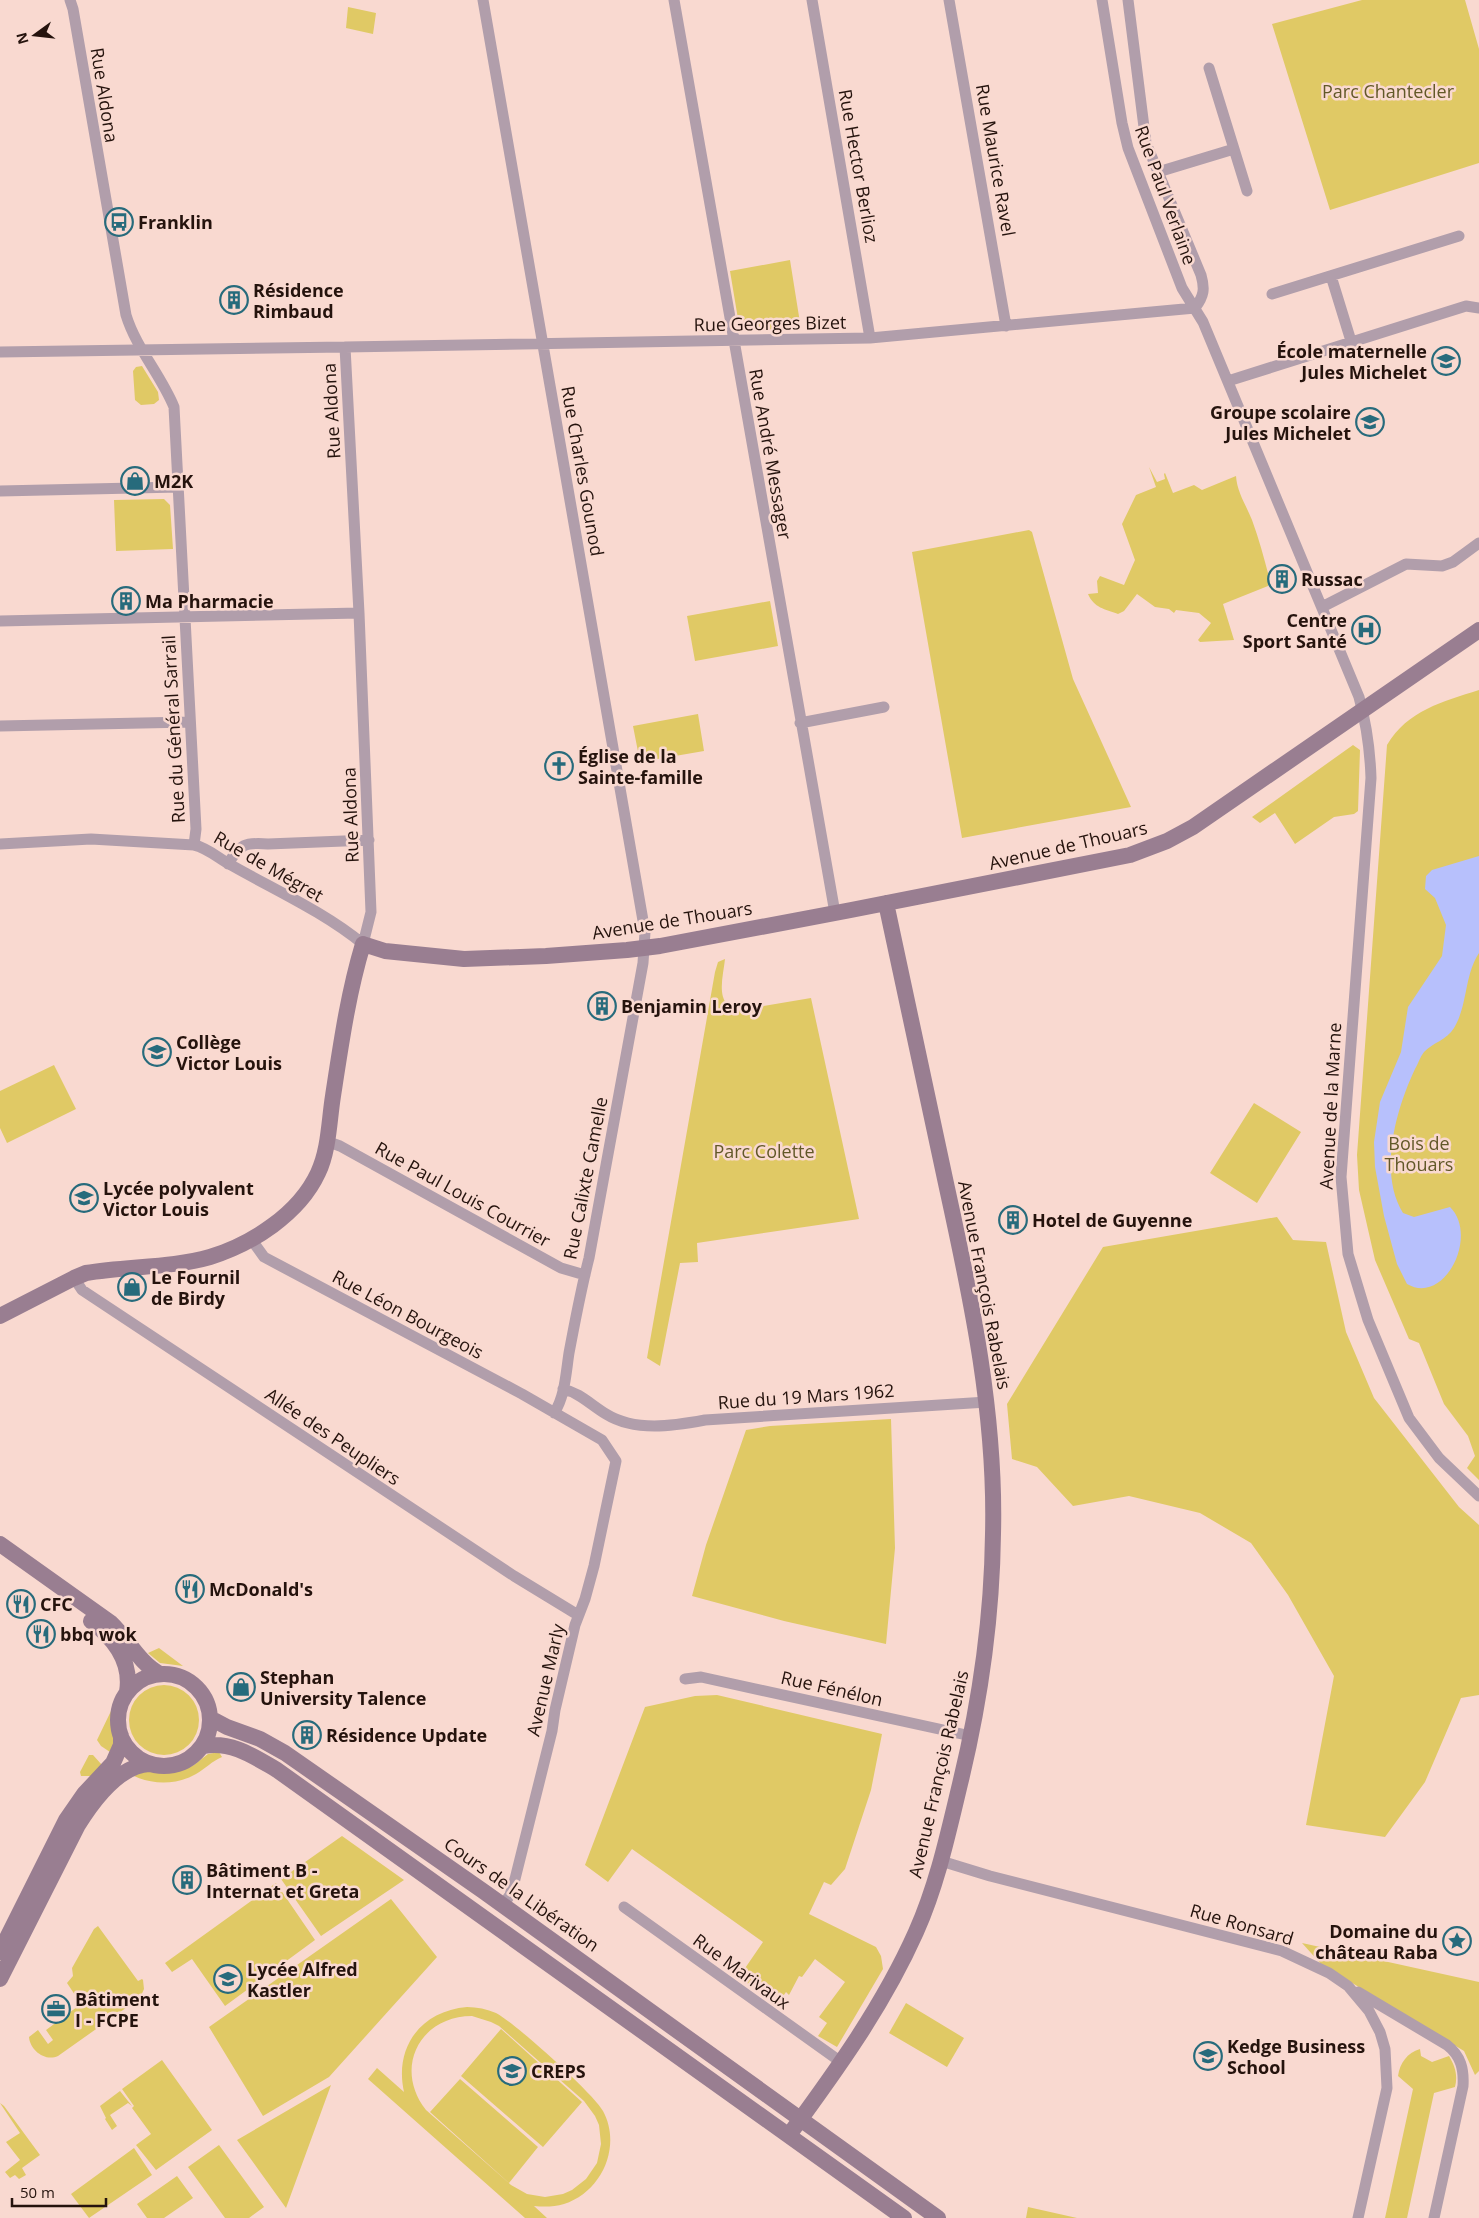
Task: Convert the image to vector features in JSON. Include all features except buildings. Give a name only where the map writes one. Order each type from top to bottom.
[{"type":"street","name":"Rue Aldona","points":[[70,0],[123,304],[130,329],[143,350],[345,347],[369,840],[371,912],[363,944]]},
{"type":"street","name":"Rue Charles Gounod","points":[[482,0],[645,932],[645,948]]},
{"type":"street","name":"Rue André Messager","points":[[674,0],[835,913]]},
{"type":"street","name":"Rue Hector Berlioz","points":[[812,0],[870,338]]},
{"type":"street","name":"Rue Maurice Ravel","points":[[949,0],[1006,326]]},
{"type":"street","name":"Rue Paul Verlaine","points":[[1102,0],[1128,148],[1173,268],[1182,288],[1195,308],[1228,381],[1363,711]]},
{"type":"street","name":"Rue Paul Verlaine","points":[[1128,0],[1146,143],[1201,275],[1204,287],[1203,297],[1195,308]]},
{"type":"street","points":[[1209,68],[1247,191]]},
{"type":"street","points":[[1158,172],[1234,149]]},
{"type":"street","points":[[1272,294],[1459,236]]},
{"type":"street","points":[[1331,276],[1351,341]]},
{"type":"street","points":[[1228,381],[1466,306],[1479,308]]},
{"type":"street","name":"Rue Georges Bizet","points":[[345,347],[870,338],[1195,308]]},
{"type":"street","points":[[0,352],[143,350]]},
{"type":"street","name":"Rue du Général Sarrail","points":[[143,350],[174,407],[196,829],[194,845]]},
{"type":"street","points":[[0,491],[179,487]]},
{"type":"street","points":[[1322,607],[1406,564],[1442,566],[1453,562],[1479,543]]},
{"type":"street","points":[[0,622],[359,613]]},
{"type":"street","name":"Avenue de Thouars","points":[[363,944],[385,951],[464,959],[546,956],[645,948],[1076,867],[1130,855],[1154,847],[1193,827],[1479,630]]},
{"type":"street","points":[[800,723],[884,707]]},
{"type":"street","name":"Avenue de la Marne","points":[[1363,711],[1369,737],[1370,778],[1341,1177],[1348,1254],[1368,1320],[1409,1418],[1439,1458],[1479,1496]]},
{"type":"street","points":[[0,726],[190,722]]},
{"type":"street","name":"Rue de Mégret","points":[[0,844],[90,839],[194,845],[204,848],[228,864],[345,929],[363,944]]},
{"type":"street","points":[[228,864],[237,849],[254,843],[369,840]]},
{"type":"street","name":"Avenue François Rabelais","points":[[801,2118],[879,2004],[900,1965],[932,1890],[941,1861],[971,1736],[985,1658],[992,1566],[994,1532],[987,1402],[971,1299],[886,903]]},
{"type":"street","points":[[0,1316],[74,1278],[98,1271],[209,1257],[252,1238],[290,1210],[308,1190],[322,1164],[348,1004],[363,944]]},
{"type":"street","name":"Rue Calixte Camelle","points":[[554,1413],[558,1407],[563,1389],[645,948]]},
{"type":"street","name":"Rue Paul Louis Courrier","points":[[326,1141],[340,1146],[561,1268],[584,1275]]},
{"type":"street","name":"Rue Léon Bourgeois","points":[[252,1238],[264,1257],[522,1394],[602,1440],[616,1461]]},
{"type":"street","name":"Allée des Peupliers","points":[[74,1278],[82,1290],[506,1572],[578,1616]]},
{"type":"street","name":"Rue du 19 Mars 1962","points":[[563,1389],[581,1396],[606,1414],[627,1424],[662,1426],[705,1420],[987,1402]]},
{"type":"street","name":"Avenue Marly","points":[[503,1906],[510,1895],[515,1879],[578,1616],[594,1566],[616,1461]]},
{"type":"street","points":[[0,1979],[78,1825],[92,1804],[122,1774],[134,1767],[149,1764],[165,1767],[180,1764],[194,1756],[203,1746],[209,1731],[210,1718],[205,1699],[197,1688],[178,1676],[160,1674],[150,1669],[122,1633],[111,1623],[2,1553]]},
{"type":"street","points":[[0,1952],[66,1820],[84,1794],[113,1763],[121,1745],[118,1715],[120,1705],[127,1692],[129,1680],[127,1668],[120,1652],[108,1635],[2,1553]]},
{"type":"street","points":[[127,1692],[141,1680],[160,1674]]},
{"type":"street","name":"Rue Fénélon","points":[[685,1679],[701,1676],[971,1736]]},
{"type":"street","name":"Cours de la Libération","points":[[210,1718],[227,1727],[260,1739],[286,1753],[801,2118],[938,2218]]},
{"type":"street","points":[[121,1736],[132,1753],[149,1764]]},
{"type":"street","points":[[203,1746],[225,1745],[253,1756],[277,1770],[904,2218]]},
{"type":"street","points":[[387,1848],[423,1863],[488,1905],[503,1906]]},
{"type":"street","name":"Rue Ronsard","points":[[941,1861],[990,1876],[1282,1951],[1328,1973],[1348,1986],[1369,2011],[1380,2032],[1385,2049],[1387,2070],[1384,2102],[1358,2218]]},
{"type":"street","name":"Rue Marivaux","points":[[624,1907],[841,2062]]},
{"type":"street","points":[[1348,1986],[1447,2045],[1456,2052],[1462,2064],[1464,2072],[1463,2086],[1434,2218]]},
{"type":"street","points":[[596,1998],[628,2010],[716,2072],[776,2111],[788,2117],[801,2118]]},
{"type":"street","points":[[789,2135],[801,2118]]},
{"type":"street","points":[[789,2135],[801,2136],[819,2146],[889,2195],[923,2208]]},
{"type":"green space","name":"Parc Chantecler","points":[[1362,0],[1465,0],[1479,49],[1479,163],[1330,210],[1272,24]]},
{"type":"green space","points":[[348,7],[376,13],[373,34],[346,28]]},
{"type":"green space","points":[[790,260],[801,329],[753,330],[738,319],[730,271]]},
{"type":"green space","points":[[142,366],[158,392],[159,400],[154,404],[141,405],[135,400],[133,371],[136,367]]},
{"type":"green space","points":[[1149,467],[1157,482],[1165,479],[1165,473],[1173,493],[1194,485],[1202,490],[1236,476],[1240,493],[1257,534],[1269,577],[1268,586],[1223,604],[1234,640],[1200,642],[1198,640],[1211,623],[1199,613],[1176,610],[1174,613],[1169,609],[1155,607],[1137,594],[1124,611],[1118,614],[1104,609],[1090,599],[1088,594],[1098,593],[1097,581],[1100,576],[1124,585],[1135,560],[1122,524],[1136,495],[1156,487]]},
{"type":"green space","points":[[164,499],[170,505],[173,549],[116,551],[114,500]]},
{"type":"green space","points":[[1029,530],[1032,532],[1073,679],[1131,807],[962,838],[912,552]]},
{"type":"green space","points":[[770,601],[778,646],[695,661],[687,616]]},
{"type":"green space","name":"Bois de Thouars","points":[[1479,690],[1479,1480],[1467,1468],[1475,1456],[1468,1436],[1444,1404],[1419,1343],[1409,1339],[1375,1260],[1359,1190],[1357,1155],[1387,745],[1395,733],[1416,715],[1439,703]]},
{"type":"green space","points":[[698,714],[704,751],[640,762],[633,726]]},
{"type":"green space","points":[[1353,745],[1360,750],[1358,811],[1354,814],[1334,817],[1295,844],[1275,813],[1260,823],[1252,817]]},
{"type":"green space","name":"Parc Colette","points":[[725,959],[722,990],[726,1003],[731,1007],[739,1010],[811,998],[859,1219],[697,1243],[698,1262],[680,1263],[660,1366],[647,1358],[715,972],[718,962]]},
{"type":"green space","points":[[54,1065],[76,1109],[7,1143],[0,1128],[0,1091]]},
{"type":"green space","points":[[1254,1103],[1301,1132],[1257,1203],[1210,1173]]},
{"type":"green space","points":[[1277,1217],[1293,1240],[1326,1242],[1346,1332],[1374,1398],[1459,1507],[1479,1525],[1479,1695],[1461,1698],[1425,1782],[1385,1837],[1306,1825],[1334,1676],[1288,1595],[1251,1543],[1200,1513],[1129,1496],[1073,1506],[1037,1467],[1012,1459],[1007,1404],[1103,1247]]},
{"type":"green space","points":[[891,1419],[895,1548],[886,1644],[784,1621],[692,1596],[706,1545],[746,1430],[770,1426]]},
{"type":"green space","points":[[159,1648],[183,1666],[160,1663],[148,1653]]},
{"type":"green space","points":[[164,1685],[177,1688],[189,1695],[196,1707],[199,1720],[196,1733],[189,1745],[177,1752],[164,1755],[151,1752],[139,1745],[132,1733],[129,1720],[132,1707],[139,1695],[151,1688]]},
{"type":"green space","points":[[717,1695],[882,1734],[871,1790],[845,1869],[831,1885],[824,1882],[809,1914],[876,1947],[881,1956],[883,1969],[837,2047],[818,2036],[827,2023],[819,2017],[845,1982],[815,1959],[802,1977],[799,1976],[789,1995],[786,1992],[777,2005],[739,1977],[763,1942],[632,1849],[608,1882],[585,1865],[645,1707],[695,1696]]},
{"type":"green space","points":[[111,1711],[113,1712],[113,1754],[101,1746],[97,1740]]},
{"type":"green space","points":[[219,1752],[222,1757],[189,1778],[173,1782],[157,1782],[134,1776],[145,1771],[159,1773],[180,1771],[194,1765],[208,1754]]},
{"type":"green space","points":[[89,1755],[93,1755],[102,1765],[96,1776],[81,1776],[80,1772]]},
{"type":"green space","points":[[342,1836],[404,1880],[321,1936],[281,1879]]},
{"type":"green space","points":[[276,1883],[315,1940],[225,2006],[192,1959],[172,1972],[165,1963]]},
{"type":"green space","points":[[391,1899],[437,1957],[329,2077],[263,2116],[209,2027]]},
{"type":"green space","points":[[98,1926],[138,1981],[143,1980],[144,1989],[140,1998],[58,2056],[43,2056],[32,2046],[29,2037],[38,2030],[48,2044],[53,2040],[46,2030],[81,2004],[67,1983],[73,1976],[72,1968],[94,1929]]},
{"type":"green space","points":[[1302,1943],[1479,1982],[1479,2071],[1475,2075],[1464,2051],[1321,1964]]},
{"type":"green space","points":[[906,2003],[964,2038],[947,2067],[889,2033]]},
{"type":"green space","points":[[467,2007],[478,2008],[489,2010],[506,2019],[570,2075],[603,2111],[610,2139],[609,2153],[605,2166],[598,2179],[577,2198],[556,2206],[534,2206],[547,2218],[525,2218],[368,2079],[377,2068],[404,2092],[403,2060],[407,2046],[414,2034],[424,2024],[436,2016],[451,2010]],"holes":[[[472,2016],[499,2026],[584,2101],[595,2116],[599,2125],[601,2144],[597,2163],[586,2179],[572,2190],[563,2194],[545,2197],[527,2194],[511,2185],[426,2110],[416,2094],[412,2078],[412,2062],[417,2047],[426,2035],[438,2025],[454,2018]]]},
{"type":"green space","points":[[501,2029],[582,2102],[543,2147],[461,2076]]},
{"type":"green space","points":[[1420,2049],[1421,2056],[1432,2062],[1449,2056],[1455,2071],[1455,2087],[1434,2093],[1407,2218],[1385,2218],[1413,2089],[1398,2076],[1400,2067],[1405,2059],[1411,2053]]},
{"type":"green space","points":[[162,2060],[212,2130],[156,2170],[136,2145],[151,2134],[132,2108],[134,2106],[122,2089]]},
{"type":"green space","points":[[460,2079],[538,2147],[509,2183],[430,2112]]},
{"type":"green space","points":[[331,2085],[286,2208],[237,2140]]},
{"type":"green space","points":[[120,2091],[132,2106],[128,2103],[110,2115],[117,2126],[112,2130],[100,2106]]},
{"type":"green space","points":[[0,2103],[40,2155],[22,2168],[26,2175],[19,2179],[15,2175],[10,2178],[5,2172],[20,2160],[6,2142],[20,2133]]},
{"type":"green space","points":[[219,2145],[264,2207],[249,2218],[225,2218],[188,2167]]},
{"type":"green space","points":[[134,2148],[152,2175],[89,2218],[71,2194]]},
{"type":"green space","points":[[177,2176],[193,2198],[164,2218],[147,2218],[137,2204]]},
{"type":"green space","points":[[1028,2207],[1077,2218],[1026,2218]]},
{"type":"water","points":[[1479,856],[1479,953],[1471,971],[1462,1010],[1451,1032],[1431,1046],[1421,1056],[1408,1085],[1392,1141],[1392,1179],[1396,1197],[1403,1213],[1414,1217],[1450,1207],[1458,1219],[1461,1234],[1454,1264],[1445,1277],[1434,1285],[1421,1288],[1407,1284],[1397,1264],[1384,1216],[1375,1167],[1374,1142],[1380,1102],[1401,1052],[1408,1007],[1442,956],[1446,925],[1435,898],[1425,889],[1426,876],[1432,870]]},
{"type":"place","name":"Franklin","points":[[119,222]]},
{"type":"place","name":"Résidence Rimbaud","points":[[234,300]]},
{"type":"place","name":"École maternelle Jules Michelet","points":[[1446,361]]},
{"type":"place","name":"Groupe scolaire Jules Michelet","points":[[1370,422]]},
{"type":"place","name":"M2K","points":[[135,481]]},
{"type":"place","name":"Russac","points":[[1282,579]]},
{"type":"place","name":"Ma Pharmacie","points":[[126,601]]},
{"type":"place","name":"Centre Sport Santé","points":[[1366,630]]},
{"type":"place","name":"Église de la Sainte-famille","points":[[559,766]]},
{"type":"place","name":"Benjamin Leroy","points":[[602,1006]]},
{"type":"place","name":"Collège Victor Louis","points":[[157,1052]]},
{"type":"place","name":"Lycée polyvalent Victor Louis","points":[[84,1198]]},
{"type":"place","name":"Hotel de Guyenne","points":[[1013,1220]]},
{"type":"place","name":"Le Fournil de Birdy","points":[[132,1287]]},
{"type":"place","name":"McDonald's","points":[[190,1589]]},
{"type":"place","name":"CFC","points":[[21,1604]]},
{"type":"place","name":"bbq wok","points":[[41,1634]]},
{"type":"place","name":"Stephan University Talence","points":[[241,1687]]},
{"type":"place","name":"Résidence Update","points":[[307,1735]]},
{"type":"place","name":"Bâtiment B - Internat et Greta","points":[[187,1880]]},
{"type":"place","name":"Domaine du château Raba","points":[[1457,1941]]},
{"type":"place","name":"Lycée Alfred Kastler","points":[[228,1979]]},
{"type":"place","name":"Bâtiment I - FCPE","points":[[56,2009]]},
{"type":"place","name":"Kedge Business School","points":[[1208,2056]]},
{"type":"place","name":"CREPS","points":[[512,2071]]}]
